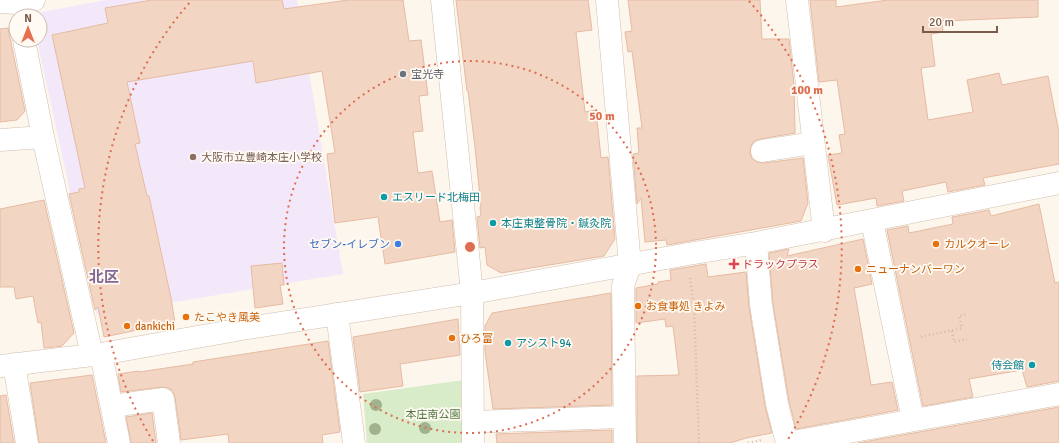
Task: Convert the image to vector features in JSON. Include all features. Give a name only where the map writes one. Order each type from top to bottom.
[{"type":"street","points":[[442,0],[472,293],[474,422],[472,443]]},
{"type":"street","points":[[607,0],[630,265],[623,286],[625,443]]},
{"type":"street","points":[[798,0],[824,231]]},
{"type":"street","points":[[26,48],[43,137],[96,354],[112,406],[119,443]]},
{"type":"street","points":[[0,140],[43,137]]},
{"type":"street","points":[[762,151],[813,143]]},
{"type":"street","points":[[27,443],[7,365],[96,354],[472,293],[824,231],[1059,184]]},
{"type":"street","points":[[872,221],[913,420]]},
{"type":"street","points":[[756,243],[761,305],[777,404],[787,443],[1059,394]]},
{"type":"street","points":[[337,314],[354,443]]},
{"type":"street","points":[[112,406],[163,399],[170,443]]},
{"type":"street","points":[[474,422],[624,417]]},
{"type":"path","points":[[688,254],[694,309],[699,443]]},
{"type":"path","points":[[896,342],[962,328],[959,316],[967,314]]},
{"type":"path","points":[[952,330],[954,342],[967,339]]},
{"type":"shaded area","name":"大阪市立豊崎本庄小学校","points":[[106,0],[297,0],[343,274],[97,315],[39,48],[48,48],[48,11]]},
{"type":"green space","name":"本庄南公園","points":[[464,380],[464,443],[367,443],[363,394]]},
{"type":"building","points":[[152,0],[282,0],[284,9],[348,0],[403,0],[409,41],[421,40],[428,95],[419,96],[423,131],[413,132],[418,173],[432,171],[440,222],[452,220],[455,252],[385,264],[378,217],[335,223],[327,154],[335,153],[322,71],[256,83],[253,61],[127,82],[140,143],[135,144],[147,196],[149,196],[175,323],[104,337],[98,307],[95,310],[69,194],[79,192],[79,189],[85,188],[52,35],[108,23],[105,8]]},
{"type":"building","points":[[456,0],[588,0],[592,30],[576,32],[585,112],[596,110],[601,158],[608,157],[615,239],[604,256],[501,273],[487,265],[485,247],[480,248],[477,217],[481,216],[481,207],[475,147]]},
{"type":"building","points":[[628,0],[760,0],[762,39],[789,39],[794,85],[795,133],[754,141],[751,146],[750,153],[752,159],[757,162],[764,163],[803,158],[808,203],[801,221],[667,245],[666,240],[645,242],[641,198],[637,204],[633,154],[639,153],[637,128],[642,128],[632,51],[628,52],[625,32],[632,31]]},
{"type":"building","points":[[810,0],[836,0],[836,7],[888,0],[1038,0],[1038,17],[942,21],[943,32],[931,34],[935,66],[921,68],[928,120],[973,112],[967,80],[999,73],[1002,85],[1048,76],[1059,133],[1059,164],[983,178],[985,185],[948,192],[946,182],[902,191],[904,201],[877,206],[876,198],[837,205],[828,155],[842,153],[839,135],[845,134],[837,80],[819,82]]},
{"type":"building","points":[[8,28],[8,48],[12,48],[25,111],[17,120],[0,122],[0,29]]},
{"type":"building","points":[[44,200],[74,333],[62,346],[44,348],[41,322],[38,323],[33,296],[16,299],[14,287],[0,287],[0,209]]},
{"type":"building","points":[[1039,204],[1055,283],[1059,282],[1059,381],[1027,387],[1022,370],[969,379],[973,397],[923,406],[887,230],[908,226],[909,233],[953,224],[952,217],[989,210],[991,216]]},
{"type":"building","points":[[863,239],[872,284],[854,288],[871,385],[892,382],[898,410],[796,429],[789,401],[773,304],[769,253],[789,249],[787,256]]},
{"type":"building","points":[[282,263],[284,285],[280,285],[283,304],[255,308],[251,266]]},
{"type":"building","points":[[706,264],[708,277],[746,272],[749,307],[765,406],[772,433],[730,443],[637,443],[637,376],[679,375],[673,326],[666,327],[665,319],[636,323],[636,288],[671,280],[670,270]]},
{"type":"building","points":[[611,293],[612,405],[493,409],[485,352],[485,326],[492,313]]},
{"type":"building","points":[[458,319],[460,355],[400,364],[403,386],[360,392],[353,337]]},
{"type":"building","points":[[328,341],[340,432],[322,435],[323,443],[229,443],[228,434],[181,440],[173,391],[162,387],[121,392],[118,374],[193,364],[193,362]]},
{"type":"building","points":[[92,375],[106,443],[39,443],[30,383]]},
{"type":"building","points":[[6,395],[14,443],[0,443],[0,396]]},
{"type":"building","points":[[1059,407],[1059,443],[858,443]]},
{"type":"building","points":[[152,413],[156,443],[131,443],[126,417]]},
{"type":"building","points":[[612,430],[612,443],[497,443],[496,434]]},
{"type":"place","name":"宝光寺","points":[[403,74]]},
{"type":"place","name":"大阪市立豊崎本庄小学校","points":[[193,157]]},
{"type":"place","name":"エスリード北梅田","points":[[384,197]]},
{"type":"place","name":"本庄東整骨院・鍼灸院","points":[[493,223]]},
{"type":"place","name":"セブン-イレブン","points":[[398,244]]},
{"type":"place","name":"カルクオーレ","points":[[936,244]]},
{"type":"place","name":"ドラックプラス","points":[[734,264]]},
{"type":"place","name":"ニューナンバーワン","points":[[858,269]]},
{"type":"place","name":"お食事処 きよみ","points":[[638,306]]},
{"type":"place","name":"たこやき風美","points":[[186,317]]},
{"type":"place","name":"dankichi","points":[[127,326]]},
{"type":"place","name":"ひろ富","points":[[452,338]]},
{"type":"place","name":"アシスト94","points":[[508,343]]},
{"type":"place","name":"侍会館","points":[[1032,365]]},
{"type":"district","name":"北区","points":[[104,277]]}]
